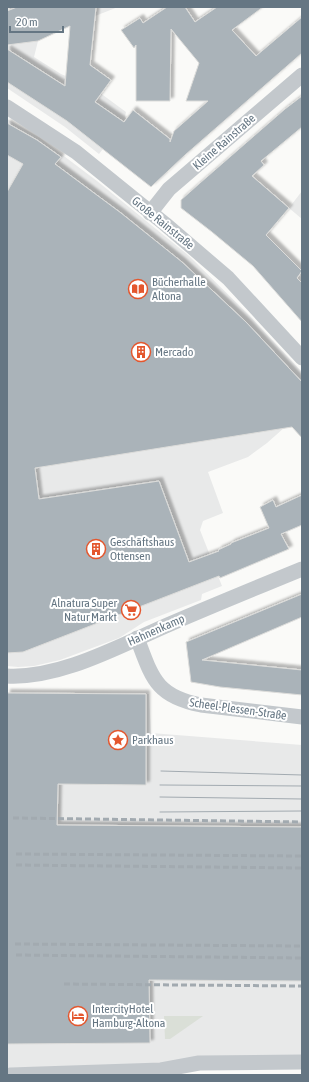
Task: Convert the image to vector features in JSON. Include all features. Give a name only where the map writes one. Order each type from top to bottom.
[{"type":"street","name":"Kleine Rainstraße","points":[[150,213],[169,188],[302,75]]},
{"type":"street","name":"Große Rainstraße","points":[[7,106],[76,152],[233,282],[302,358]]},
{"type":"street","name":"Hahnenkamp","points":[[7,676],[30,676],[52,672],[119,647],[219,602],[302,569]]},
{"type":"street","name":"Scheel-Plessen-Straße","points":[[137,638],[157,684],[171,696],[190,703],[201,705],[302,718]]},
{"type":"street","points":[[10,1075],[161,1070],[199,1063],[302,1062]]},
{"type":"shaded area","points":[[7,7],[118,7],[70,26],[38,41],[34,57],[61,74],[92,87],[126,112],[124,122],[99,154],[65,127],[7,88]]},
{"type":"shaded area","points":[[7,119],[40,138],[97,181],[188,255],[249,315],[302,372],[302,412],[267,443],[248,457],[208,472],[223,513],[203,521],[200,530],[222,586],[202,594],[201,600],[144,622],[119,638],[60,660],[34,666],[18,667],[7,666]]},
{"type":"shaded area","points":[[302,191],[302,219],[289,208]]},
{"type":"shaded area","points":[[7,692],[149,694],[151,733],[302,745],[302,1056],[150,1065],[7,1068]]},
{"type":"shaded area","points":[[164,1016],[203,1016],[170,1039],[165,1039]]},
{"type":"building","points":[[17,7],[96,7],[90,65],[111,80],[95,102],[124,122],[133,110],[170,139],[170,142],[174,131],[208,101],[186,101],[199,63],[171,29],[170,101],[136,101],[136,45],[134,48],[121,30],[140,18],[143,23],[167,7],[185,7],[195,22],[217,7],[263,7],[232,30],[256,56],[302,17],[302,53],[185,155],[151,187],[67,121],[7,82],[7,49],[65,86],[70,26],[38,41],[7,45],[7,11]]},
{"type":"building","points":[[302,96],[302,127],[261,161],[264,165],[252,176],[289,208],[266,235],[302,271],[297,278],[302,283],[302,322],[253,266],[181,208],[181,200],[285,109]]},
{"type":"building","name":"Mercado","points":[[7,123],[37,140],[61,157],[55,164],[121,213],[182,262],[246,322],[302,382],[302,438],[292,427],[35,468],[39,499],[159,481],[189,562],[219,551],[218,550],[231,543],[269,528],[260,507],[273,500],[276,507],[302,495],[302,525],[281,534],[289,549],[220,578],[219,576],[23,652],[7,653],[7,192],[23,164],[7,155]]},
{"type":"building","points":[[302,594],[302,617],[202,660],[302,670],[302,695],[220,687],[191,682],[186,642]]},
{"type":"building","points":[[7,693],[146,694],[146,785],[58,784],[57,825],[302,827],[302,981],[149,980],[150,1043],[7,1044]]},
{"type":"tram line","points":[[161,771],[302,775]]},
{"type":"tram line","points":[[160,785],[302,786]]},
{"type":"tram line","points":[[160,797],[302,799]]},
{"type":"tram line","points":[[160,812],[302,811]]},
{"type":"railway","points":[[13,818],[302,822]]},
{"type":"railway","points":[[16,854],[302,856]]},
{"type":"railway","points":[[16,865],[302,868]]},
{"type":"railway","points":[[15,944],[302,946]]},
{"type":"railway","points":[[16,955],[302,958]]},
{"type":"railway","points":[[64,984],[302,986]]},
{"type":"place","name":"Bücherhalle Altona","points":[[138,289]]},
{"type":"place","name":"Mercado","points":[[141,352]]},
{"type":"place","name":"Geschäftshaus Ottensen","points":[[96,549]]},
{"type":"place","name":"Alnatura Super Natur Markt","points":[[131,610]]},
{"type":"place","name":"Parkhaus","points":[[118,740]]},
{"type":"place","name":"IntercityHotel Hamburg-Altona","points":[[78,1016]]}]
